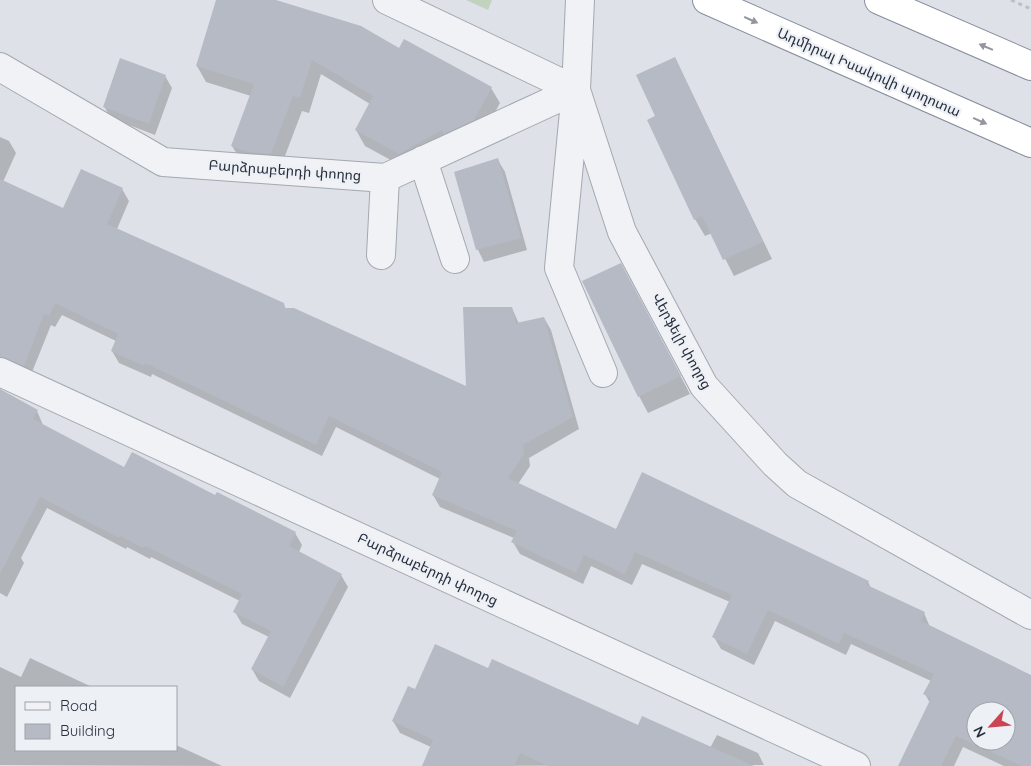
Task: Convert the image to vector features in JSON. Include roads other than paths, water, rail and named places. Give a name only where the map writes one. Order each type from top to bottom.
[{"type":"highway","name":"Ադմիրալ Իսակովի պողոտա","points":[[706,0],[1031,143]]},
{"type":"highway","points":[[879,0],[1031,66]]},
{"type":"street","points":[[387,0],[576,90],[559,268],[603,373]]},
{"type":"street","name":"Վերֆելի փողոց","points":[[580,0],[576,90],[622,232],[704,386],[775,464],[797,484],[1031,615]]},
{"type":"street","name":"Բարձրաբերդի փողոց","points":[[0,67],[163,162],[385,178],[576,90]]},
{"type":"street","points":[[423,160],[455,259]]},
{"type":"street","points":[[381,255],[385,178]]},
{"type":"street","name":"Բարձրաբերդի փողոց","points":[[0,372],[856,766]]}]
